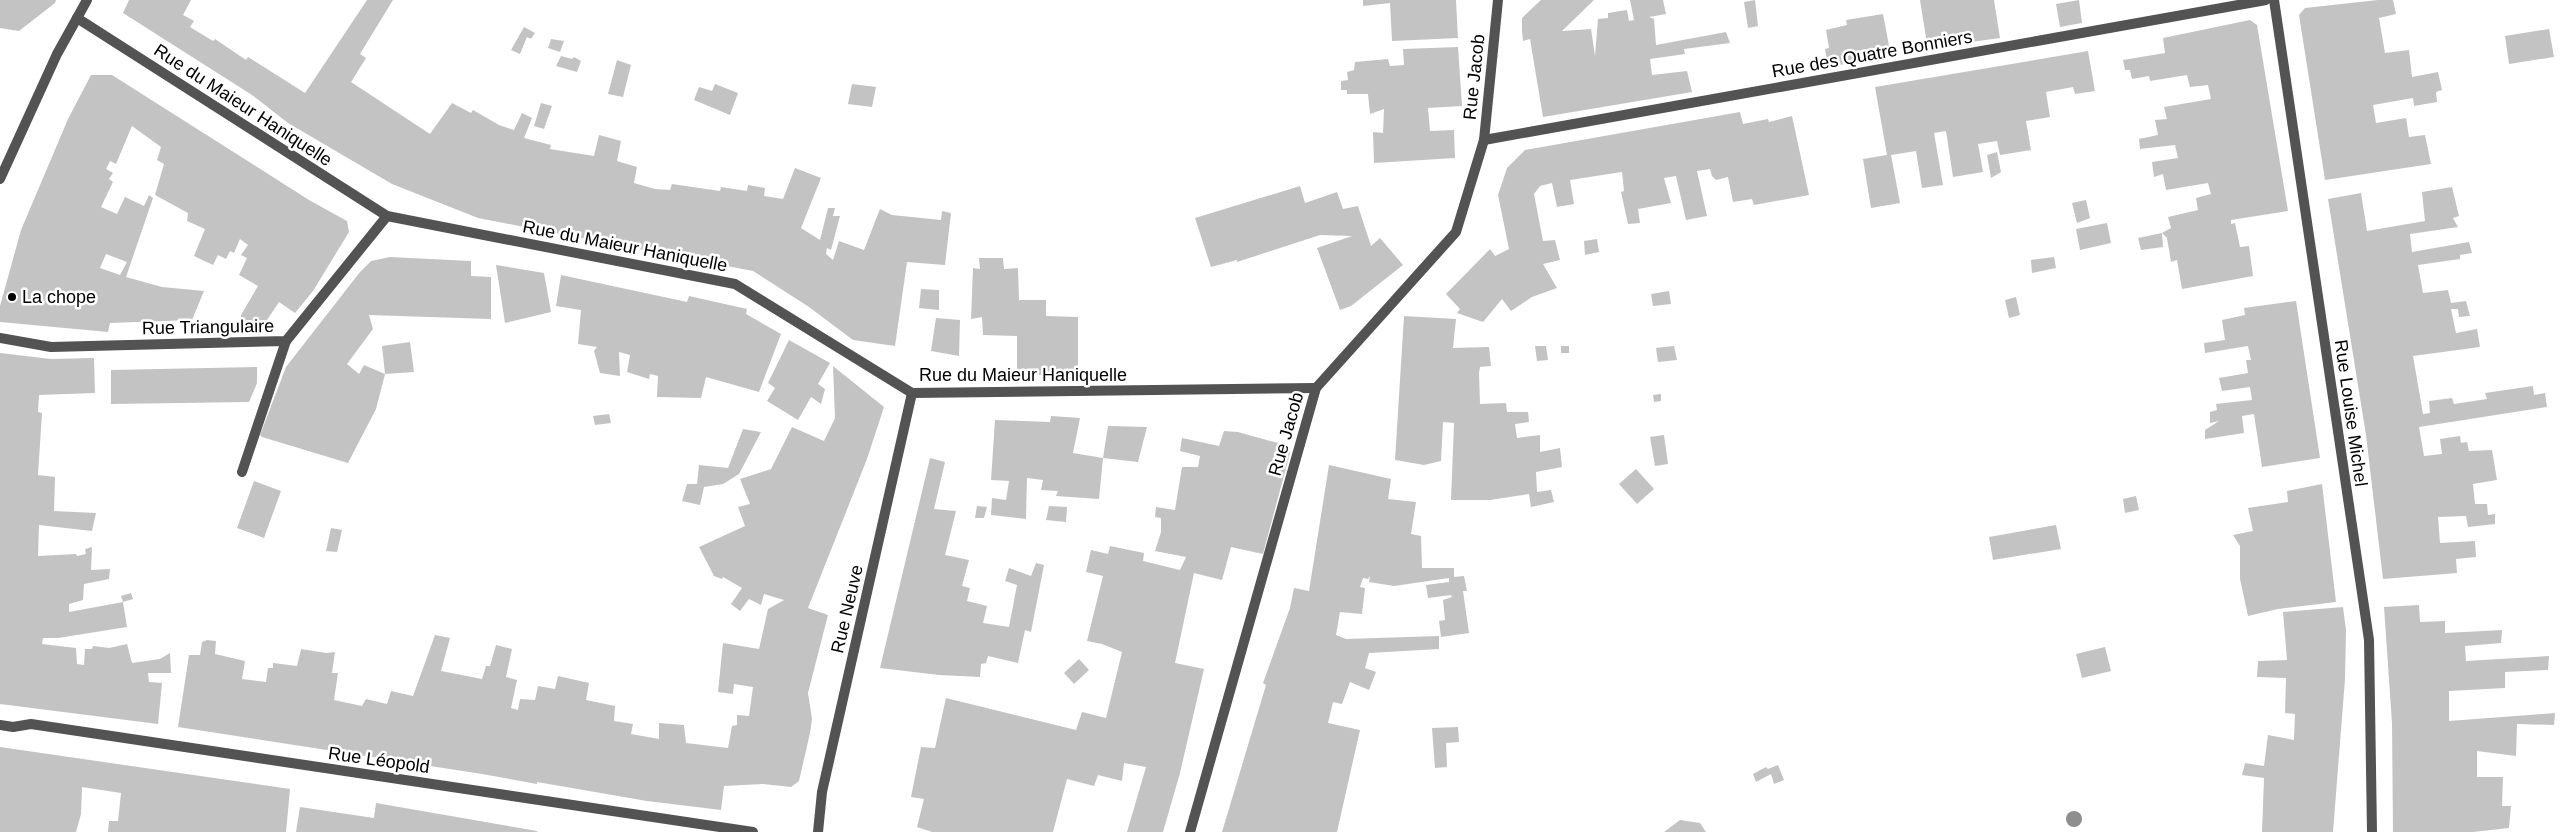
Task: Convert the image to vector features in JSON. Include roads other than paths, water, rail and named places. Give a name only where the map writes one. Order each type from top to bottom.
[{"type":"street","points":[[1,172],[57,54],[87,0]]},
{"type":"street","name":"Rue des Quatre Bonniers","points":[[1484,140],[2266,0]]},
{"type":"street","name":"Rue Louise Michel","points":[[2274,0],[2369,640],[2372,832]]},
{"type":"street","name":"Rue Jacob","points":[[1190,832],[1316,388],[1456,232],[1484,140],[1498,1]]},
{"type":"street","name":"Rue du Maieur Haniquelle","points":[[77,18],[387,216],[735,284],[912,393],[1316,388]]},
{"type":"street","name":"Rue Triangulaire","points":[[0,338],[51,347],[286,341],[387,216]]},
{"type":"street","points":[[242,472],[286,341]]},
{"type":"street","name":"Rue Neuve","points":[[818,832],[822,792],[912,393]]},
{"type":"street","name":"Rue Léopold","points":[[0,725],[13,727],[31,724],[753,832]]},
{"type":"place","name":"La chope","points":[[12,297]]}]
